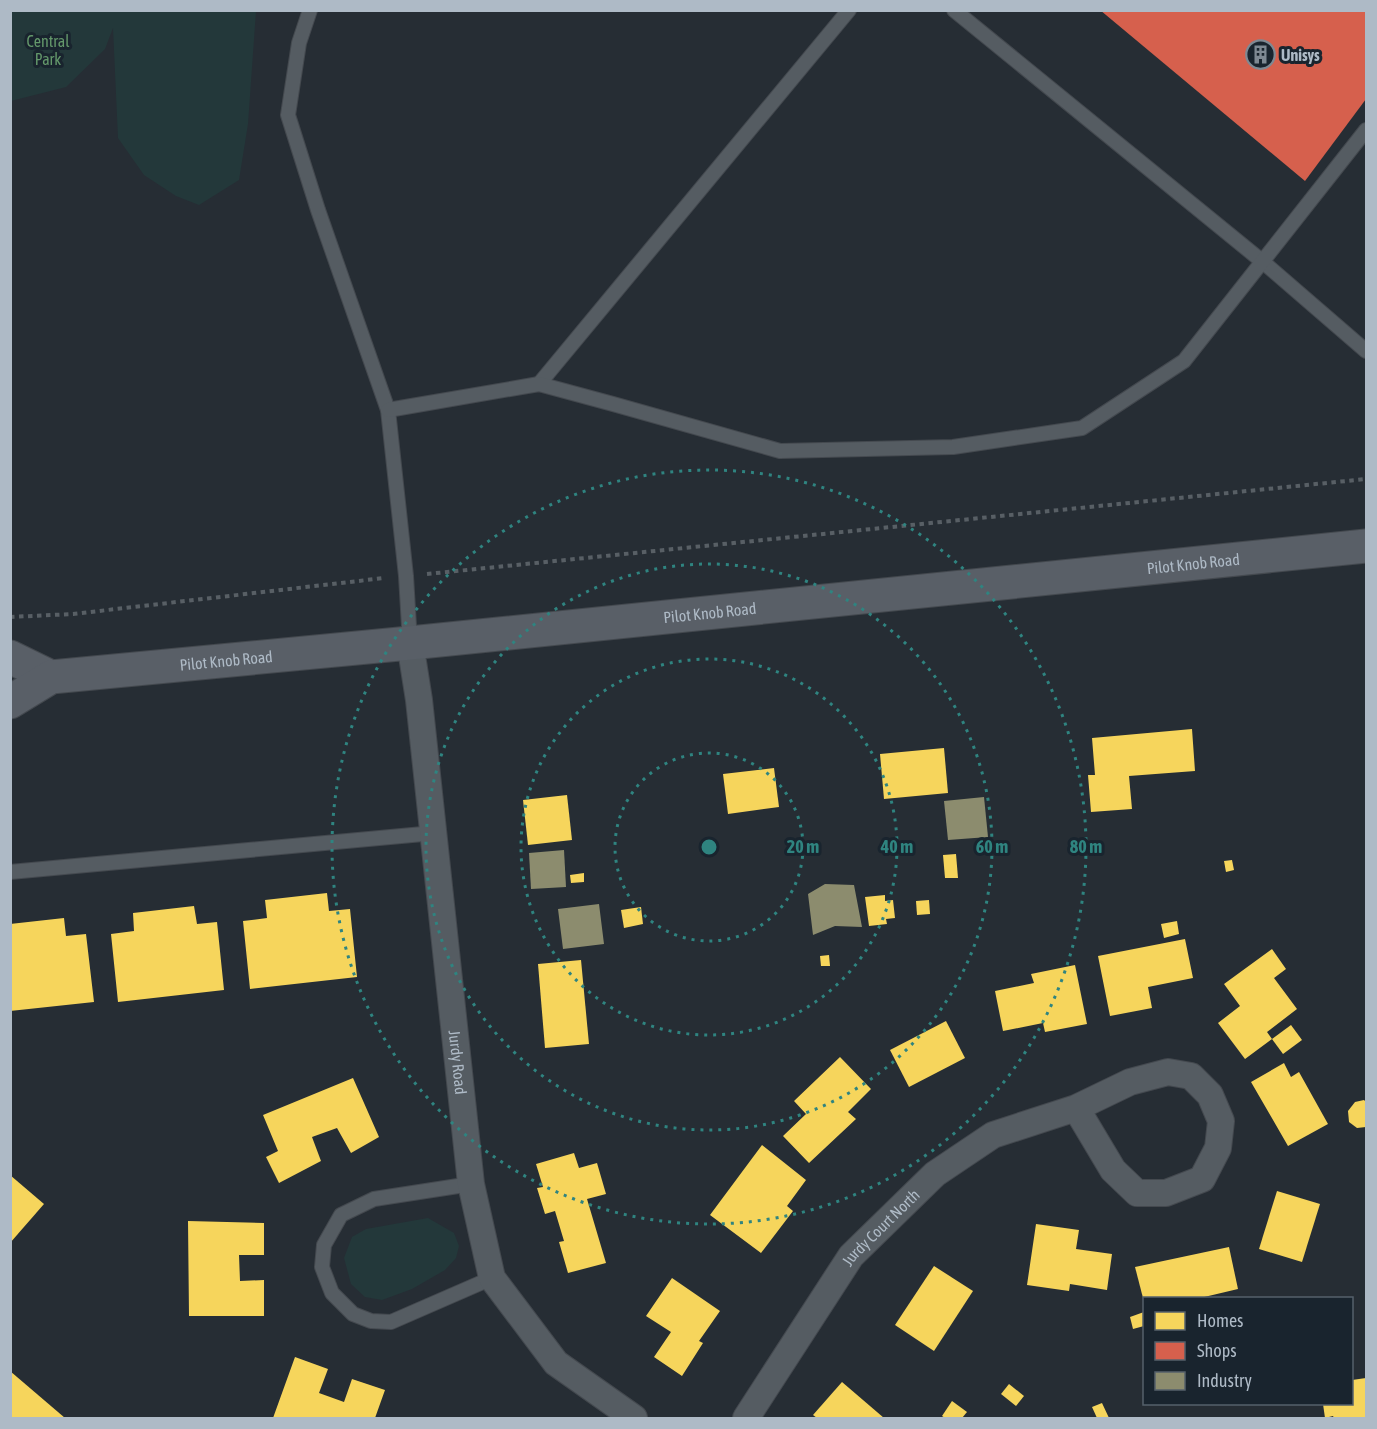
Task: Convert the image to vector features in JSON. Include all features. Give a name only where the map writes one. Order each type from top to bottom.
[{"type":"main road","name":"Pilot Knob Road","points":[[10,702],[51,677],[1366,546]]},
{"type":"main road","points":[[10,657],[51,677]]},
{"type":"street","name":"Jurdy Road","points":[[410,643],[434,833],[471,1184],[492,1278],[556,1363],[634,1419]]},
{"type":"street","name":"Jurdy Court North","points":[[746,1419],[851,1256],[935,1174],[993,1135],[1076,1108],[1130,1082],[1168,1072],[1191,1076],[1210,1095],[1221,1121],[1218,1148],[1203,1179],[1166,1193],[1137,1193],[1113,1170],[1076,1108]]},
{"type":"lane","points":[[310,10],[299,42],[288,115],[318,210],[388,410],[406,576],[410,643]]},
{"type":"lane","points":[[539,384],[849,10]]},
{"type":"lane","points":[[954,10],[1263,262],[1366,351]]},
{"type":"lane","points":[[388,410],[539,384],[780,451],[953,447],[1082,428],[1185,361],[1366,130]]},
{"type":"lane","points":[[10,872],[434,833]]},
{"type":"lane","points":[[471,1184],[374,1199],[341,1215],[324,1245],[322,1267],[332,1293],[353,1314],[371,1321],[391,1322],[492,1278]]},
{"type":"path","points":[[10,616],[73,614],[406,576],[1366,479]]},
{"type":"green space","name":"Central Park","points":[[11,10],[256,11],[248,124],[239,180],[199,205],[176,196],[144,175],[118,138],[113,28],[105,49],[66,87],[11,101]]},
{"type":"green space","points":[[428,1218],[454,1233],[459,1246],[456,1258],[445,1270],[412,1289],[382,1300],[365,1297],[351,1284],[344,1258],[352,1237],[366,1229]]},
{"type":"building: Homes","points":[[1192,729],[1195,771],[1129,776],[1132,809],[1091,812],[1088,775],[1095,775],[1092,738]]},
{"type":"building: Homes","points":[[944,748],[948,793],[884,799],[880,754]]},
{"type":"building: Homes","points":[[774,768],[779,807],[728,814],[723,774]]},
{"type":"building: Homes","points":[[567,795],[572,840],[528,845],[523,800]]},
{"type":"building: Homes","points":[[956,854],[958,878],[945,878],[943,855]]},
{"type":"building: Homes","points":[[1232,860],[1234,870],[1226,872],[1224,861]]},
{"type":"building: Homes","points":[[584,873],[584,882],[571,883],[570,875]]},
{"type":"building: Homes","points":[[327,893],[329,911],[350,909],[357,977],[250,989],[243,921],[267,918],[265,900]]},
{"type":"building: Homes","points":[[885,895],[885,901],[893,900],[895,918],[886,919],[887,924],[869,926],[865,897]]},
{"type":"building: Homes","points":[[929,900],[930,914],[917,915],[916,901]]},
{"type":"building: Homes","points":[[194,906],[197,924],[217,922],[224,990],[118,1002],[111,934],[134,931],[133,913]]},
{"type":"building: Homes","points":[[641,907],[643,924],[624,928],[621,910]]},
{"type":"building: Homes","points":[[64,918],[66,936],[86,934],[94,1002],[10,1011],[10,924]]},
{"type":"building: Homes","points":[[1177,921],[1179,934],[1164,938],[1161,924]]},
{"type":"building: Homes","points":[[1185,939],[1193,978],[1148,987],[1152,1008],[1110,1016],[1098,956]]},
{"type":"building: Homes","points":[[1272,949],[1286,969],[1274,978],[1297,1009],[1267,1032],[1272,1039],[1245,1059],[1218,1023],[1240,1006],[1224,984]]},
{"type":"building: Homes","points":[[829,955],[830,966],[821,966],[820,956]]},
{"type":"building: Homes","points":[[581,960],[589,1044],[545,1048],[538,964]]},
{"type":"building: Homes","points":[[1075,965],[1087,1024],[1045,1032],[1043,1023],[1003,1031],[995,991],[1034,983],[1031,974]]},
{"type":"building: Homes","points":[[946,1021],[965,1058],[909,1087],[890,1050]]},
{"type":"building: Homes","points":[[1291,1025],[1302,1040],[1283,1054],[1272,1039]]},
{"type":"building: Homes","points":[[840,1057],[871,1089],[848,1112],[856,1119],[809,1163],[783,1136],[806,1114],[794,1101]]},
{"type":"building: Homes","points":[[1284,1063],[1291,1077],[1299,1072],[1328,1124],[1288,1146],[1251,1082]]},
{"type":"building: Homes","points":[[353,1078],[379,1137],[351,1153],[337,1128],[312,1137],[321,1161],[279,1183],[266,1157],[278,1151],[263,1115]]},
{"type":"building: Homes","points":[[1364,1100],[1366,1102],[1366,1127],[1357,1128],[1349,1122],[1348,1111],[1355,1102]]},
{"type":"building: Homes","points":[[762,1145],[806,1180],[787,1206],[793,1211],[761,1253],[710,1215]]},
{"type":"building: Homes","points":[[574,1153],[579,1168],[597,1163],[606,1194],[587,1199],[606,1263],[568,1273],[559,1242],[564,1241],[555,1211],[545,1214],[537,1188],[543,1187],[536,1164]]},
{"type":"building: Homes","points":[[10,1175],[44,1204],[10,1243]]},
{"type":"building: Homes","points":[[1277,1191],[1320,1204],[1302,1262],[1259,1249]]},
{"type":"building: Homes","points":[[188,1221],[264,1223],[264,1255],[239,1255],[240,1281],[264,1280],[264,1316],[189,1316]]},
{"type":"building: Homes","points":[[1036,1224],[1079,1230],[1076,1249],[1112,1254],[1107,1290],[1070,1284],[1069,1291],[1027,1285]]},
{"type":"building: Homes","points":[[1229,1247],[1238,1289],[1204,1297],[1143,1298],[1135,1267]]},
{"type":"building: Homes","points":[[934,1266],[973,1291],[934,1351],[895,1325]]},
{"type":"building: Homes","points":[[672,1278],[720,1311],[699,1341],[703,1343],[682,1376],[654,1357],[671,1332],[646,1316]]},
{"type":"building: Homes","points":[[1143,1312],[1143,1326],[1133,1329],[1130,1317]]},
{"type":"building: Homes","points":[[295,1357],[328,1369],[319,1393],[344,1402],[352,1379],[385,1390],[375,1418],[273,1418]]},
{"type":"building: Homes","points":[[10,1371],[65,1418],[10,1418]]},
{"type":"building: Homes","points":[[1366,1378],[1366,1418],[1334,1418],[1333,1416],[1325,1418],[1323,1405],[1353,1405],[1353,1380]]},
{"type":"building: Homes","points":[[842,1382],[884,1418],[817,1418],[813,1415]]},
{"type":"building: Homes","points":[[1009,1384],[1024,1396],[1016,1406],[1001,1394]]},
{"type":"building: Homes","points":[[952,1401],[967,1412],[962,1418],[942,1416]]},
{"type":"building: Homes","points":[[1102,1403],[1109,1418],[1097,1418],[1092,1407]]},
{"type":"building: Shops","name":"Unisys","points":[[1100,10],[1366,10],[1366,99],[1305,181]]},
{"type":"building: Industry","points":[[984,797],[988,837],[948,840],[944,801]]},
{"type":"building: Industry","points":[[564,850],[566,887],[531,889],[529,853]]},
{"type":"building: Industry","points":[[825,884],[854,885],[862,927],[835,926],[813,935],[808,894]]},
{"type":"building: Industry","points":[[599,904],[604,944],[563,949],[558,909]]},
{"type":"place","name":"Unisys","points":[[1260,55]]}]
